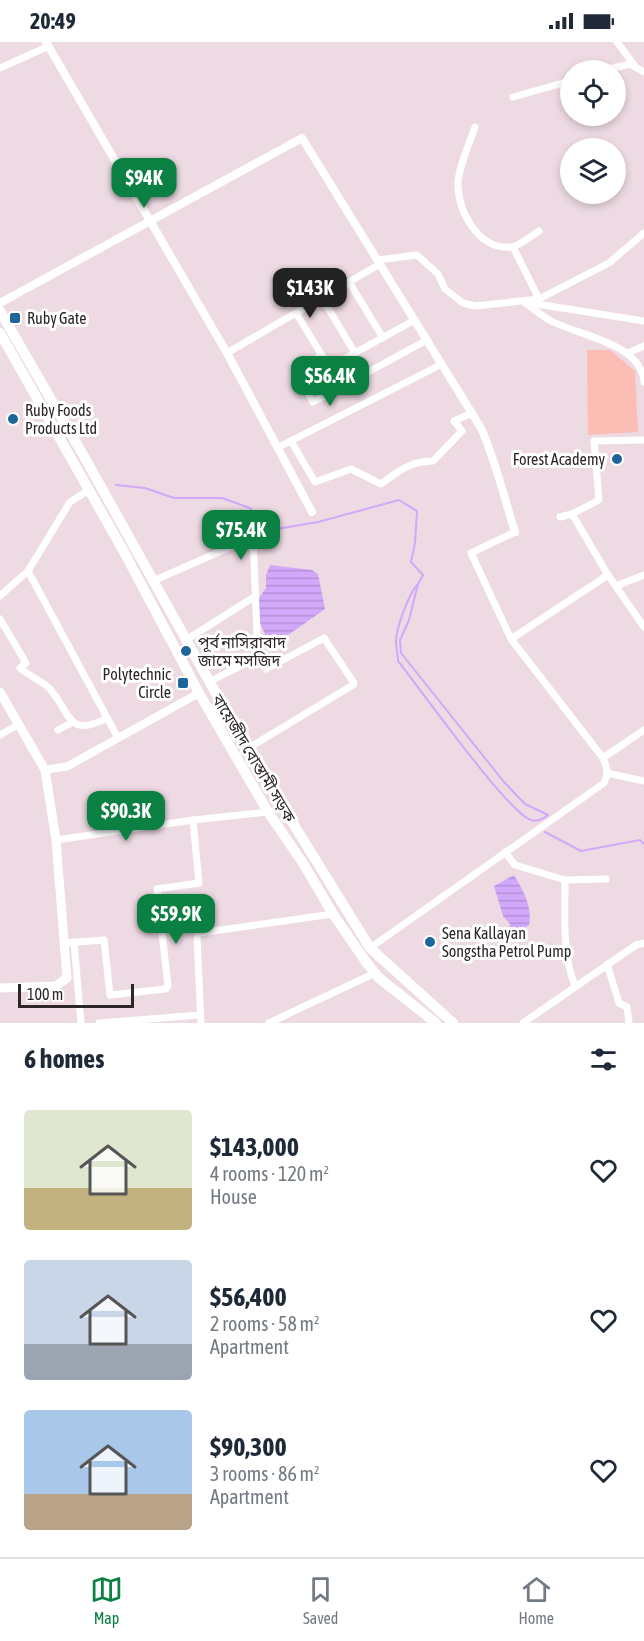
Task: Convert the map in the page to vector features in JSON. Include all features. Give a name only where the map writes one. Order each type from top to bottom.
[{"type":"main road","name":"বায়েজীদ বোস্তামী সড়ক","points":[[0,311],[247,749],[370,948],[453,1023]]},
{"type":"main road","name":"বায়েজীদ বোস্তামী সড়ক","points":[[0,333],[123,550],[199,693],[268,812],[303,863],[333,914],[375,973],[436,1023]]},
{"type":"main road","points":[[0,692],[45,770],[56,840],[67,978],[56,986],[0,988]]},
{"type":"street","points":[[617,42],[634,66]]},
{"type":"street","points":[[0,68],[47,44],[226,353],[312,512]]},
{"type":"street","points":[[626,64],[644,72]]},
{"type":"street","points":[[513,97],[560,84]]},
{"type":"street","points":[[476,127],[458,184],[467,219],[473,228],[489,242],[498,246],[513,247],[539,231]]},
{"type":"street","points":[[0,303],[302,138],[472,413],[493,456],[515,532],[471,553],[511,639],[603,758],[607,773],[604,783],[370,948]]},
{"type":"street","points":[[226,353],[349,282],[379,262],[417,255],[438,274],[445,289],[463,303],[476,306],[539,298],[609,263],[644,233]]},
{"type":"street","points":[[513,247],[539,298]]},
{"type":"street","points":[[349,282],[383,338]]},
{"type":"street","points":[[322,298],[355,353]]},
{"type":"street","points":[[644,321],[524,302],[551,321],[588,334],[628,353],[643,373],[644,382]]},
{"type":"street","points":[[296,313],[329,368],[415,320]]},
{"type":"street","points":[[322,356],[295,371],[313,402],[427,340]]},
{"type":"street","points":[[628,353],[644,346]]},
{"type":"street","points":[[278,448],[442,364]]},
{"type":"street","points":[[291,441],[315,482],[351,469],[381,484],[402,468],[418,461],[433,461],[462,431],[454,421],[472,413]]},
{"type":"street","points":[[560,517],[572,514],[599,500],[594,441],[644,440]]},
{"type":"street","points":[[0,596],[28,571],[70,502],[89,490]]},
{"type":"street","points":[[572,514],[608,575],[644,627]]},
{"type":"street","points":[[153,581],[253,537],[258,657],[266,669],[324,638],[354,684],[247,749]]},
{"type":"street","points":[[28,571],[118,738]]},
{"type":"street","points":[[511,639],[608,575]]},
{"type":"street","points":[[616,586],[644,575]]},
{"type":"street","points":[[186,640],[255,597]]},
{"type":"street","points":[[0,619],[26,663],[20,668],[41,681],[51,691],[69,719],[79,725],[92,726],[107,718]]},
{"type":"street","points":[[209,682],[258,657]]},
{"type":"street","points":[[45,770],[68,766],[199,693]]},
{"type":"street","points":[[58,730],[74,722]]},
{"type":"street","points":[[0,735],[18,725]]},
{"type":"street","points":[[603,758],[644,730]]},
{"type":"street","points":[[607,773],[644,781]]},
{"type":"street","points":[[56,840],[193,820],[268,812]]},
{"type":"street","points":[[64,943],[104,940],[110,995],[167,988],[157,889],[199,883],[193,820]]},
{"type":"street","points":[[505,852],[516,865],[565,880],[606,879]]},
{"type":"street","points":[[565,880],[566,952],[575,986]]},
{"type":"street","points":[[99,1023],[201,1019],[197,938],[199,933],[333,914]]},
{"type":"street","points":[[74,942],[81,1023]]},
{"type":"street","points":[[523,1023],[607,964],[636,945],[644,943]]},
{"type":"street","points":[[607,964],[619,1003],[627,1007],[629,1023]]},
{"type":"street","points":[[269,1023],[375,973]]},
{"type":"shaded area","points":[[587,350],[610,350],[635,371],[638,432],[588,435]]},
{"type":"shaded area","points":[[270,565],[312,570],[318,574],[325,609],[281,640],[266,637],[257,615],[256,602],[266,588],[266,575]]},
{"type":"shaded area","points":[[514,875],[524,893],[530,912],[529,925],[523,929],[524,941],[519,942],[503,916],[494,886]]},
{"type":"waterway","points":[[116,485],[145,488],[174,498],[222,498],[250,508],[265,531],[318,522],[399,500],[417,511],[411,562],[423,575],[418,584]]},
{"type":"waterway","points":[[418,584],[409,620],[400,640],[401,653],[504,782],[525,804],[548,815],[542,819],[531,820],[503,796],[398,661],[396,642],[398,628],[407,603],[418,584]]},
{"type":"waterway","points":[[545,832],[581,851],[640,840],[644,844]]},
{"type":"place","name":"Ruby Gate","points":[[15,318]]},
{"type":"place","name":"Ruby Foods Products Ltd","points":[[13,419]]},
{"type":"place","name":"Forest Academy","points":[[617,459]]},
{"type":"place","name":"পূর্ব নাসিরাবাদ জামে মসজিদ","points":[[186,651]]},
{"type":"place","name":"Polytechnic Circle","points":[[183,683]]},
{"type":"place","name":"Sena Kallayan Songstha Petrol Pump","points":[[430,942]]}]
